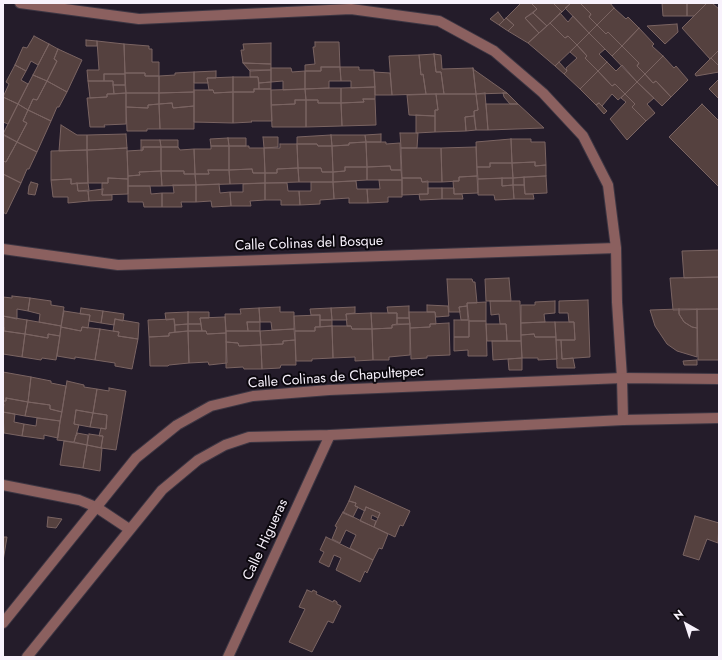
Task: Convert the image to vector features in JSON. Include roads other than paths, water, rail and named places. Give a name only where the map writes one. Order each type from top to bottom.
[{"type":"street","points":[[20,3],[140,19],[351,9],[439,21],[494,51],[543,93],[583,136],[608,185],[616,248],[623,420]]},
{"type":"street","name":"Calle Colinas del Bosque","points":[[3,249],[118,264],[616,248]]},
{"type":"street","name":"Calle Colinas de Chapultepec","points":[[3,623],[136,458],[177,425],[212,406],[253,396],[329,390],[622,378],[719,379]]},
{"type":"street","points":[[27,657],[162,490],[198,460],[225,445],[249,437],[330,435],[623,420],[719,418]]},
{"type":"street","name":"Calle Higueras","points":[[228,657],[330,435]]},
{"type":"street","points":[[3,485],[79,500],[96,508],[129,529]]}]
